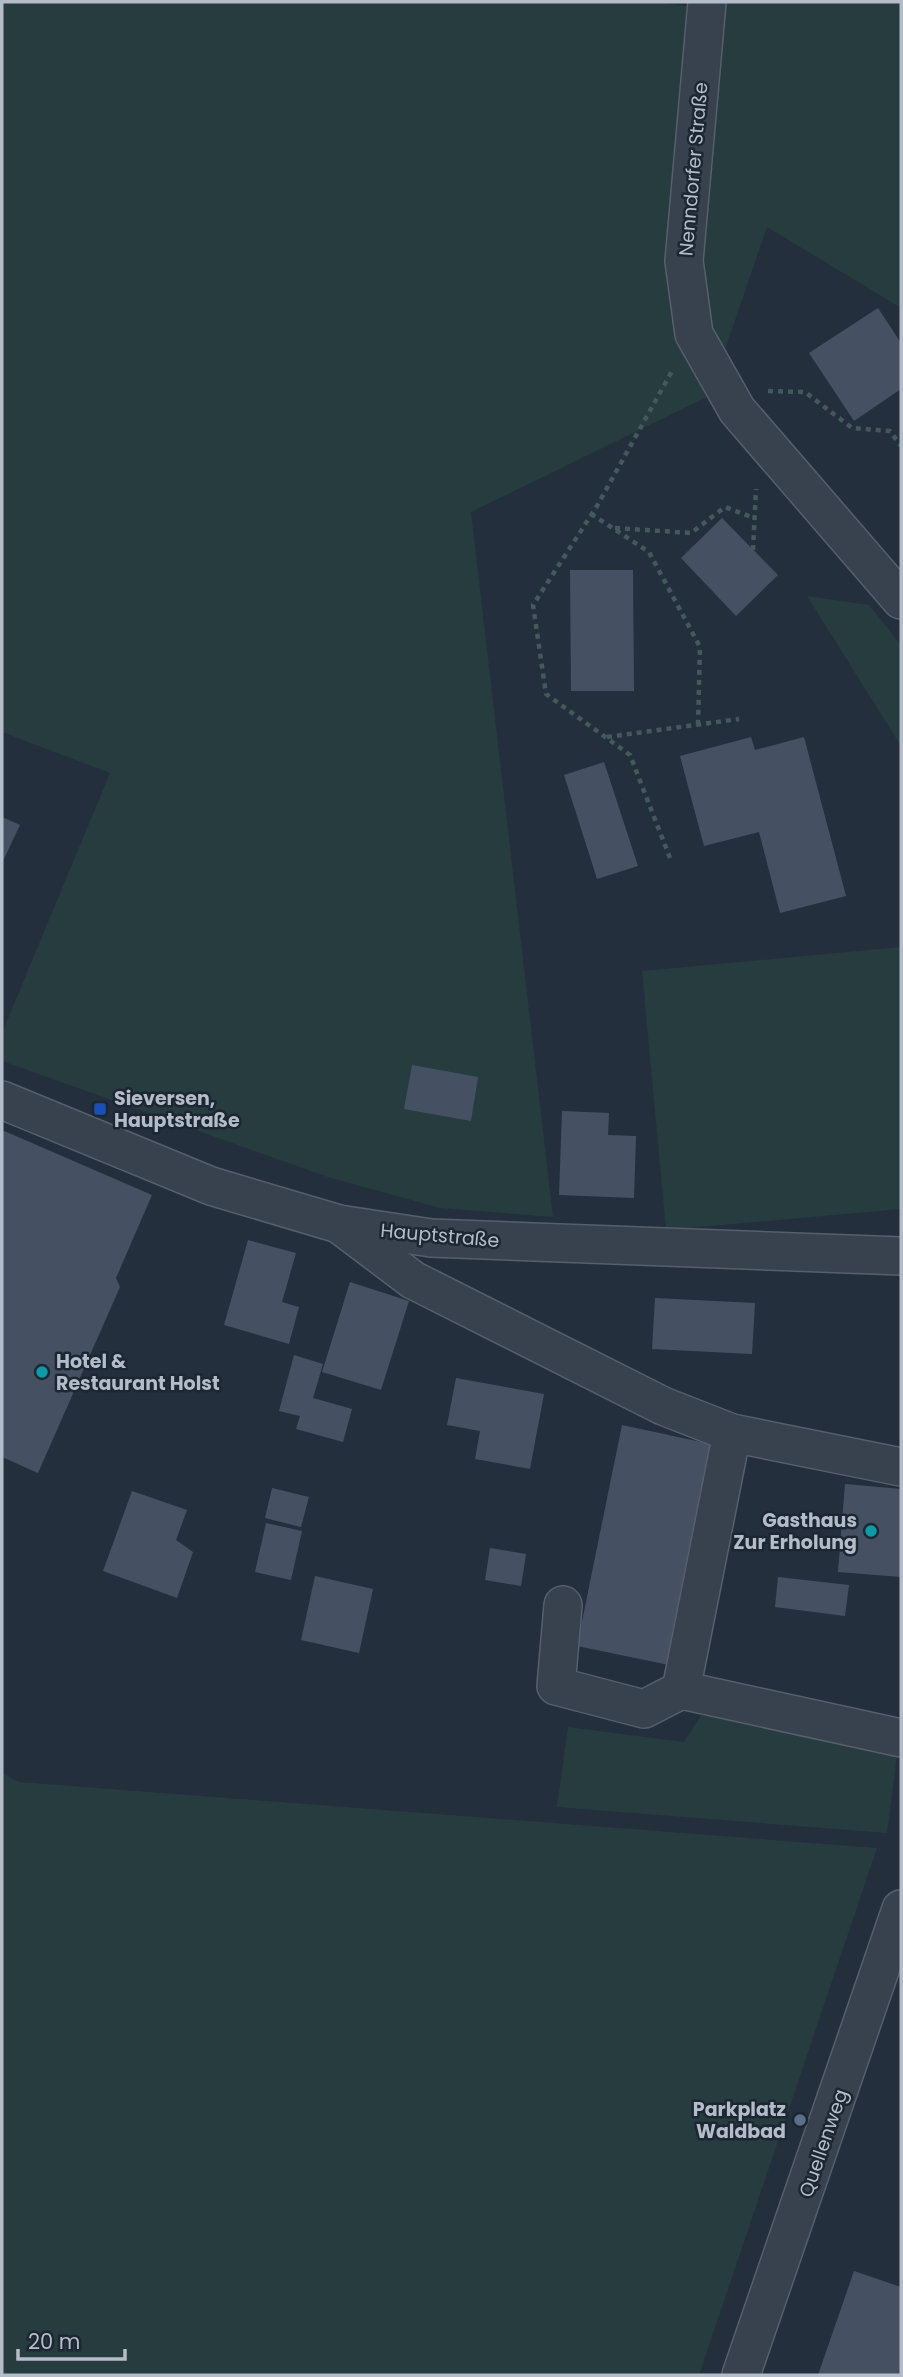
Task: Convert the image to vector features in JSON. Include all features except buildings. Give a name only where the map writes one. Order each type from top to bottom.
[{"type":"street","name":"Nenndorfer Straße","points":[[707,2],[684,261],[694,334],[737,410],[772,454],[901,600]]},
{"type":"street","name":"Hauptstraße","points":[[2,1100],[211,1186],[339,1224],[431,1238],[901,1255]]},
{"type":"street","points":[[339,1224],[413,1280],[663,1406],[732,1433],[901,1467]]},
{"type":"street","points":[[681,1690],[732,1433]]},
{"type":"street","points":[[563,1605],[556,1686],[645,1709],[681,1690],[901,1738]]},
{"type":"street","name":"Quellenweg","points":[[741,2375],[901,1909]]},
{"type":"path","points":[[670,858],[630,755],[546,694],[533,606],[592,514],[694,334]]},
{"type":"path","points":[[725,388],[805,392],[852,428],[890,431],[901,446]]},
{"type":"path","points":[[753,550],[756,486],[772,454]]},
{"type":"path","points":[[613,528],[691,533],[725,507],[754,518]]},
{"type":"path","points":[[592,514],[649,552],[700,647],[698,724]]},
{"type":"path","points":[[606,737],[739,719]]},
{"type":"green space","points":[[2,2],[656,2],[715,10],[716,2],[901,2],[901,308],[767,227],[709,396],[471,512],[553,1217],[440,1208],[328,1177],[2,1061],[2,1033],[110,773],[2,732]]},
{"type":"green space","points":[[807,596],[869,605],[901,645],[901,746]]},
{"type":"green space","points":[[901,947],[901,1209],[666,1230],[642,971]]},
{"type":"green space","points":[[702,1714],[899,1740],[887,1833],[557,1807],[568,1727],[684,1742]]},
{"type":"green space","points":[[2,1773],[19,1782],[877,1848],[699,2375],[2,2375]]},
{"type":"place","name":"Sieversen, Hauptstraße","points":[[100,1109]]},
{"type":"place","name":"Hotel & Restaurant Holst","points":[[42,1372]]},
{"type":"place","name":"Gasthaus Zur Erholung","points":[[871,1531]]},
{"type":"place","name":"Parkplatz Waldbad","points":[[800,2120]]}]
